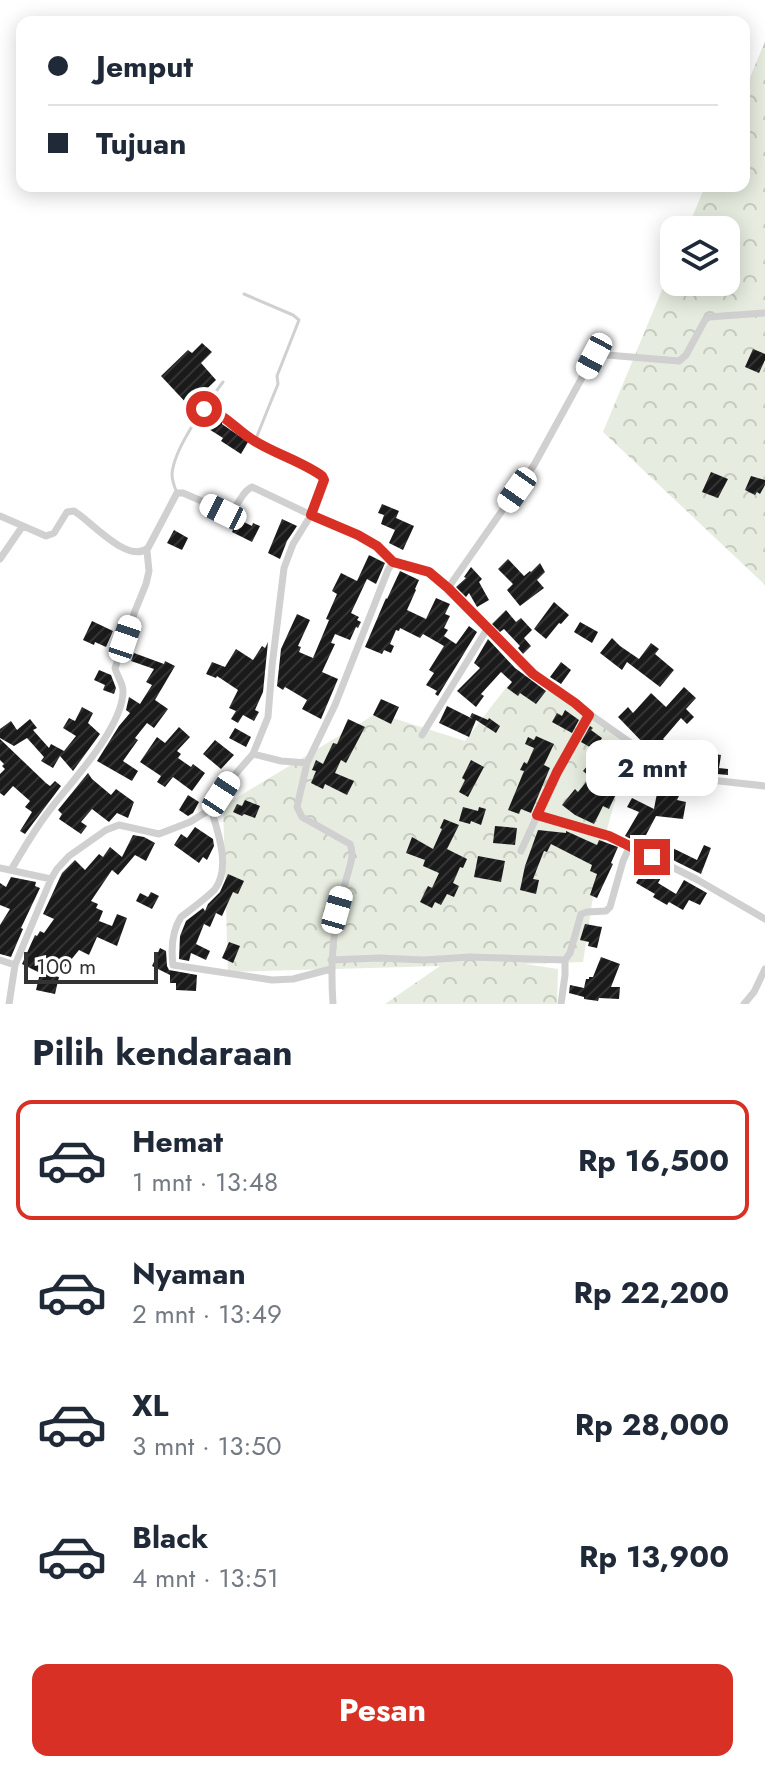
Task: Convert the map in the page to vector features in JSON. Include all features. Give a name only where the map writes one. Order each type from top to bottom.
[{"type":"street","points":[[448,588],[534,465],[595,354],[679,361],[686,355],[709,317],[765,313]]},
{"type":"street","points":[[11,870],[52,807],[93,757],[118,711],[123,693],[115,668],[146,584],[149,571],[147,551],[177,493],[227,512],[234,509],[245,490],[252,487],[358,535],[377,546],[393,562],[429,572],[533,674],[631,743],[660,772],[669,777],[765,786]]},
{"type":"street","points":[[0,516],[48,536],[54,533],[67,512],[74,511],[119,546],[140,553],[147,551]]},
{"type":"street","points":[[9,1004],[15,965],[51,879],[69,856],[106,830],[119,825],[159,834],[190,822],[211,809],[253,754],[268,717],[284,568],[293,544],[311,515]]},
{"type":"street","points":[[0,559],[22,527]]},
{"type":"street","points":[[333,1004],[331,965],[337,910],[352,848],[346,841],[302,817],[297,807],[307,763],[335,705],[393,562]]},
{"type":"street","points":[[422,735],[487,629]]},
{"type":"street","points":[[521,851],[562,762],[589,715]]},
{"type":"street","points":[[253,754],[307,763]]},
{"type":"street","points":[[211,809],[223,861],[221,877],[215,889],[177,922],[173,965],[272,980],[293,979],[331,965],[379,958],[565,960]]},
{"type":"street","points":[[537,815],[609,836],[696,879],[765,919]]},
{"type":"street","points":[[561,1004],[565,960],[570,953],[581,914],[606,911],[610,907],[630,846]]},
{"type":"street","points":[[0,868],[51,879]]},
{"type":"street","points":[[0,960],[15,965]]},
{"type":"street","points":[[744,1004],[754,992],[765,969]]},
{"type":"lane","points":[[244,294],[299,320],[255,441]]},
{"type":"lane","points":[[177,493],[172,480],[180,449],[223,382]]},
{"type":"lane","points":[[204,409],[214,411],[255,441],[322,476],[324,480],[311,515]]},
{"type":"green space","points":[[765,41],[765,585],[603,432],[660,295],[740,296],[740,216],[693,216],[703,192],[750,192],[750,77]]},
{"type":"green space","points":[[508,685],[560,693],[631,743],[599,858],[583,962],[525,964],[558,969],[557,1004],[385,1004],[440,966],[228,972],[223,806],[377,713],[465,741]]},
{"type":"building","points":[[202,343],[212,352],[201,363],[216,380],[189,406],[161,376],[188,350],[192,353]]},
{"type":"building","points":[[753,349],[765,354],[759,373],[745,367]]},
{"type":"building","points":[[211,416],[248,442],[241,454],[204,426]]},
{"type":"building","points":[[711,472],[728,479],[718,498],[702,492]]},
{"type":"building","points":[[751,476],[765,480],[760,494],[745,490]]},
{"type":"building","points":[[382,504],[399,511],[396,518],[414,526],[403,550],[389,543],[395,530],[381,524],[384,515],[378,513]]},
{"type":"building","points":[[238,519],[252,526],[253,523],[260,526],[252,542],[232,532]]},
{"type":"building","points":[[282,519],[297,526],[280,559],[268,553]]},
{"type":"building","points":[[174,530],[188,538],[182,550],[167,543]]},
{"type":"building","points":[[369,555],[385,563],[376,584],[367,579],[351,613],[361,622],[350,640],[335,634],[331,643],[335,644],[322,672],[338,679],[321,719],[302,709],[307,700],[285,687],[283,690],[277,686],[281,649],[297,614],[310,620],[298,646],[301,647],[299,652],[313,658],[329,620],[326,619],[337,594],[332,591],[341,573],[357,581]]},
{"type":"building","points":[[508,559],[524,576],[540,563],[545,572],[537,580],[544,588],[520,606],[507,590],[513,584],[498,569]]},
{"type":"building","points":[[471,567],[482,579],[479,582],[489,600],[477,607],[469,593],[466,597],[456,587],[466,578]]},
{"type":"building","points":[[400,571],[419,580],[407,610],[426,619],[436,598],[450,604],[445,614],[450,616],[444,636],[456,644],[469,626],[477,632],[438,696],[435,694],[437,691],[426,685],[434,673],[429,670],[444,646],[423,634],[420,638],[400,628],[390,644],[394,646],[391,653],[384,650],[382,654],[365,647]]},
{"type":"building","points":[[554,602],[569,615],[546,639],[534,629]]},
{"type":"building","points":[[506,610],[516,622],[521,618],[532,630],[524,638],[531,646],[523,654],[518,648],[520,646],[504,629],[500,632],[492,624]]},
{"type":"building","points":[[92,621],[113,631],[106,647],[83,640]]},
{"type":"building","points":[[580,622],[598,632],[592,643],[574,632]]},
{"type":"building","points":[[612,638],[639,659],[651,643],[659,649],[655,654],[674,670],[660,687],[627,662],[622,670],[600,653]]},
{"type":"building","points":[[488,639],[515,668],[546,691],[536,704],[507,688],[512,682],[501,672],[481,694],[484,696],[476,707],[457,691],[480,668],[474,663]]},
{"type":"building","points":[[268,642],[263,692],[255,710],[259,712],[254,721],[243,715],[238,723],[231,719],[236,711],[229,708],[238,690],[217,676],[206,674],[212,662],[225,667],[236,649],[253,660]]},
{"type":"building","points":[[134,653],[175,666],[155,700],[168,709],[154,728],[147,723],[123,761],[138,771],[132,781],[97,761],[130,713],[126,710],[129,697],[140,704],[152,685],[146,682],[154,669],[131,661]]},
{"type":"building","points":[[561,662],[571,670],[561,684],[550,677]]},
{"type":"building","points":[[99,670],[111,675],[116,688],[114,694],[103,690],[105,685],[94,680]]},
{"type":"building","points":[[684,687],[696,698],[686,709],[694,717],[687,724],[681,718],[663,739],[683,753],[675,766],[649,749],[618,717],[628,707],[633,713],[651,693],[666,707]]},
{"type":"building","points":[[381,699],[399,707],[391,724],[373,715]]},
{"type":"building","points":[[447,706],[473,719],[470,717],[472,713],[489,718],[500,726],[496,733],[476,720],[469,737],[439,723]]},
{"type":"building","points":[[82,707],[93,713],[88,723],[100,734],[73,771],[60,756],[53,768],[41,761],[44,757],[27,738],[14,746],[0,738],[0,729],[11,721],[17,730],[30,719],[37,728],[33,730],[49,748],[51,744],[64,751],[76,736],[63,728],[69,718],[75,721]]},
{"type":"building","points":[[565,710],[579,720],[572,733],[552,722],[557,713],[562,716]]},
{"type":"building","points":[[348,719],[365,727],[346,763],[341,760],[335,773],[354,781],[347,795],[325,784],[323,789],[311,783],[316,760],[323,764],[333,743],[337,744]]},
{"type":"building","points":[[590,726],[602,738],[595,750],[581,742]]},
{"type":"building","points":[[179,727],[190,737],[177,751],[181,754],[178,758],[205,773],[192,791],[173,777],[165,787],[157,782],[161,776],[140,762],[157,737],[165,743]]},
{"type":"building","points":[[235,728],[251,737],[246,747],[229,738]]},
{"type":"building","points":[[536,736],[554,744],[544,765],[550,768],[531,813],[521,809],[519,814],[508,810],[524,771],[520,770],[524,762],[527,764],[534,748],[525,744],[528,737],[534,740]]},
{"type":"building","points":[[0,739],[46,783],[50,786],[55,781],[61,786],[25,834],[20,831],[32,812],[25,807],[30,801],[13,786],[4,796],[0,793],[0,774],[5,769],[0,760]]},
{"type":"building","points":[[215,740],[234,755],[221,769],[203,754]]},
{"type":"building","points":[[599,752],[609,762],[602,770],[625,784],[609,809],[603,806],[594,824],[562,805],[590,777],[583,771]]},
{"type":"building","points":[[714,754],[721,755],[719,768],[728,769],[728,775],[706,773],[707,767],[712,768]]},
{"type":"building","points":[[471,760],[484,767],[468,797],[459,792]]},
{"type":"building","points":[[88,773],[111,795],[116,789],[134,802],[128,818],[117,813],[109,822],[92,809],[81,822],[87,826],[81,834],[59,819],[62,814],[58,810]]},
{"type":"building","points":[[659,782],[669,787],[671,782],[684,786],[677,800],[686,802],[683,819],[656,816],[646,835],[697,860],[704,845],[711,848],[701,874],[625,836],[639,812],[627,807],[632,798],[654,809],[657,793],[654,792]]},
{"type":"building","points":[[188,795],[199,802],[188,816],[179,810]]},
{"type":"building","points":[[245,800],[260,806],[255,818],[233,812],[237,804],[242,806]]},
{"type":"building","points":[[463,807],[478,811],[479,807],[486,809],[481,825],[459,821]]},
{"type":"building","points":[[444,819],[459,825],[447,849],[467,859],[453,883],[459,886],[454,897],[447,894],[441,905],[435,902],[432,908],[420,902],[439,873],[423,866],[425,860],[406,853],[412,837],[433,849]]},
{"type":"building","points":[[495,826],[517,828],[515,845],[493,843]]},
{"type":"building","points":[[195,827],[213,839],[214,846],[207,860],[203,857],[199,863],[174,845],[181,834],[187,838]]},
{"type":"building","points":[[538,830],[566,831],[597,845],[599,840],[618,847],[597,898],[590,895],[597,874],[590,871],[592,865],[551,844],[547,852],[544,851],[533,879],[539,880],[536,894],[520,890]]},
{"type":"building","points":[[133,835],[155,843],[146,861],[135,855],[118,875],[112,870],[91,901],[103,911],[99,921],[112,926],[117,914],[127,918],[117,946],[97,937],[89,955],[79,950],[62,971],[45,957],[38,972],[22,964],[35,935],[40,931],[44,933],[54,919],[43,914],[62,873],[75,860],[85,870],[99,854],[103,857],[110,847],[122,857]]},
{"type":"building","points":[[478,856],[505,861],[501,882],[474,877]]},
{"type":"building","points":[[657,867],[665,871],[658,883],[676,894],[684,880],[707,893],[700,905],[689,900],[683,910],[669,902],[667,905],[636,883],[643,871],[652,876]]},
{"type":"building","points":[[228,874],[244,881],[238,894],[233,892],[222,916],[216,913],[210,927],[204,924],[196,944],[210,951],[206,960],[191,953],[189,961],[179,959],[180,936],[186,921],[203,908],[205,911],[220,892]]},
{"type":"building","points":[[11,877],[36,882],[35,886],[40,888],[11,957],[0,954],[0,925],[10,909],[0,905],[0,883],[6,887]]},
{"type":"building","points":[[151,892],[159,896],[152,909],[136,901],[140,893],[148,897]]},
{"type":"building","points":[[585,924],[602,927],[597,948],[580,940]]},
{"type":"building","points":[[229,942],[240,946],[233,963],[222,958]]},
{"type":"building","points":[[160,948],[166,951],[169,970],[197,975],[196,991],[176,990],[176,983],[170,983],[170,975],[152,966]]},
{"type":"building","points":[[601,957],[620,964],[611,987],[620,987],[619,999],[599,998],[598,1001],[569,993],[570,985],[584,988],[586,979],[593,977]]},
{"type":"building","points":[[40,973],[59,977],[55,994],[36,990]]},
{"type":"route","points":[[204,409],[214,411],[251,439],[322,476],[322,489],[311,515],[358,535],[384,551],[393,562],[429,572],[533,674],[589,715],[537,815],[609,836],[652,857]]}]
